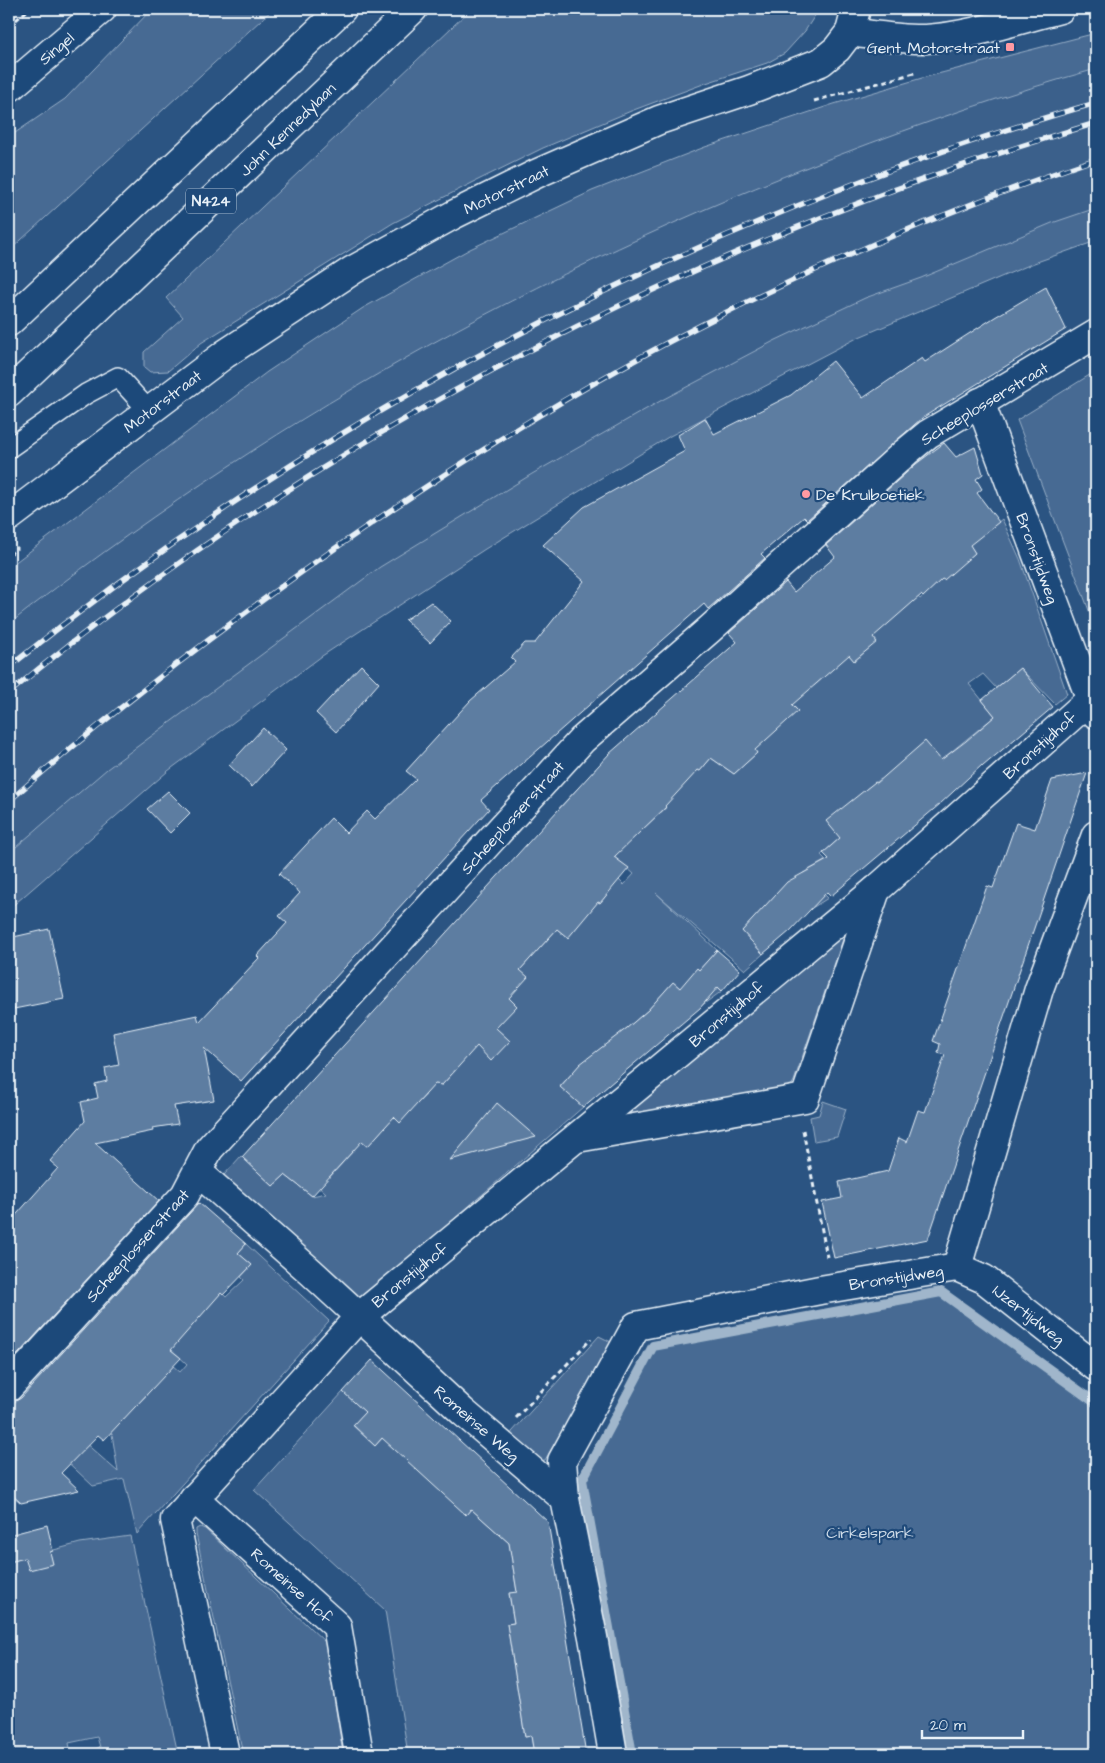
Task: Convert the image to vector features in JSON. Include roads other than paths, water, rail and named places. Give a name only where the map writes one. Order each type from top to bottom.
[{"type":"main road","name":"Singel","points":[[9,88],[102,9]]},
{"type":"main road","points":[[9,322],[342,9]]},
{"type":"main road","name":"John Kennedylaan","points":[[9,393],[413,9]]},
{"type":"main road","name":"Motorstraat","points":[[9,517],[225,354],[353,270],[455,214],[538,173],[659,120],[749,90],[822,62],[837,49],[853,20],[923,39],[938,38],[974,30],[1051,10]]},
{"type":"main road","name":"Scheeplosserstraat","points":[[9,1387],[185,1195],[209,1149],[582,740],[710,629],[928,434],[1096,334]]},
{"type":"main road","name":"Bronstijdweg","points":[[980,402],[1093,707]]},
{"type":"main road","name":"Bronstijdhof","points":[[359,1316],[576,1138],[1093,707]]},
{"type":"main road","name":"Bronstijdweg","points":[[565,1499],[562,1461],[636,1326],[833,1288],[958,1267],[1039,989],[1096,835]]},
{"type":"main road","name":"Bronstijdhof","points":[[576,1138],[805,1098],[876,889]]},
{"type":"main road","name":"Romeinse Weg","points":[[198,1172],[495,1440],[565,1499]]},
{"type":"main road","name":"IJzertijdweg","points":[[958,1267],[984,1279],[1096,1367]]},
{"type":"main road","points":[[225,1754],[175,1520],[359,1316]]},
{"type":"main road","name":"Romeinse Hof","points":[[194,1498],[337,1626],[359,1754]]},
{"type":"main road","points":[[565,1499],[593,1637],[613,1754]]},
{"type":"lane","points":[[9,448],[86,394],[118,377],[149,411]]},
{"type":"waterway","points":[[632,1754],[582,1480],[653,1346],[941,1292],[1096,1403]]},
{"type":"railway","points":[[9,667],[107,592],[207,520],[310,453],[416,390],[524,331],[634,277],[747,227],[861,181],[978,139],[1096,103]]},
{"type":"railway","points":[[9,693],[130,599],[257,510],[388,429],[524,354],[663,285],[805,224],[950,170],[1096,123]]},
{"type":"railway","points":[[9,801],[110,716],[249,610],[391,510],[499,439],[667,343],[770,291],[862,249],[954,211],[1096,159]]},
{"type":"place","name":"Gent Motorstraat","points":[[1010,47]]},
{"type":"place","name":"De Krulboetiek","points":[[806,494]]},
{"type":"park label","name":"Cirkelspark","points":[[870,1532]]}]
